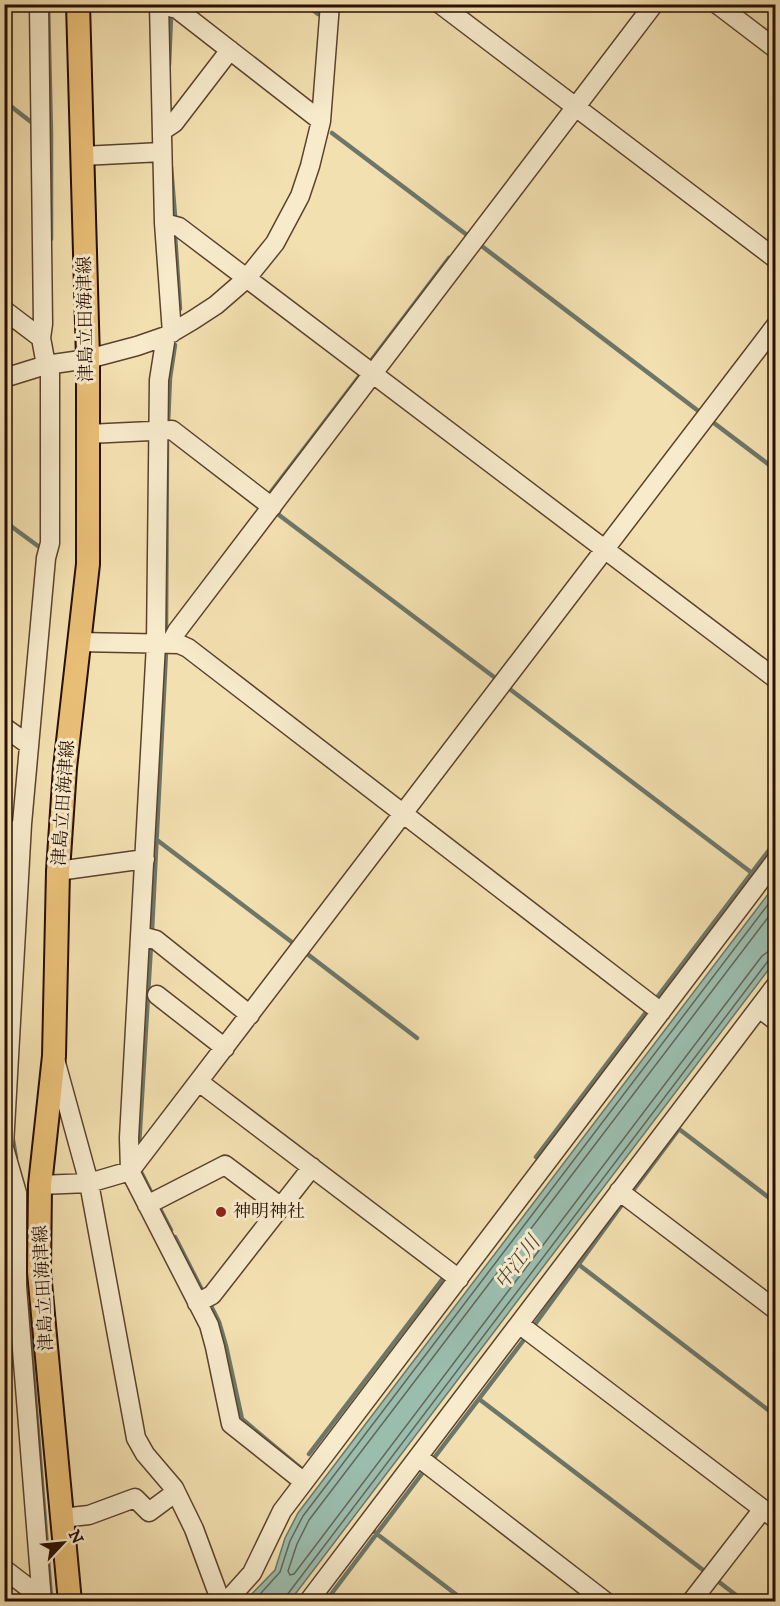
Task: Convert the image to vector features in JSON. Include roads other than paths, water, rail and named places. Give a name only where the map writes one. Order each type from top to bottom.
[{"type":"main road","name":"津島立田海津線","points":[[70,1602],[39,1272],[40,1185],[54,1056],[58,871],[65,768],[88,564],[88,359],[78,4]]},
{"type":"street","points":[[39,4],[43,324],[41,338],[48,365],[50,543],[46,558],[22,824],[4,1147],[16,1193],[17,1286],[44,1600]]},
{"type":"street","points":[[304,1482],[231,1424],[209,1325],[130,1171],[129,1138],[141,936],[163,644],[158,430],[159,380],[169,334],[159,4],[177,9],[321,121]]},
{"type":"street","points":[[4,378],[48,365],[88,359],[137,346],[169,334],[216,305],[246,279],[275,243],[300,196],[310,166],[321,121],[330,4]]},
{"type":"street","points":[[440,4],[776,259]]},
{"type":"street","points":[[163,644],[177,631],[654,4]]},
{"type":"street","points":[[717,4],[776,49]]},
{"type":"street","points":[[162,131],[174,123],[230,50]]},
{"type":"street","points":[[82,156],[162,152]]},
{"type":"street","points":[[164,224],[179,227],[776,680]]},
{"type":"street","points":[[4,310],[41,338]]},
{"type":"street","points":[[40,1185],[89,1183],[130,1171],[776,325]]},
{"type":"street","points":[[88,434],[172,430],[272,507]]},
{"type":"street","points":[[80,642],[179,644],[188,648],[661,1012]]},
{"type":"street","points":[[4,727],[29,745]]},
{"type":"street","points":[[4,847],[22,824]]},
{"type":"street","points":[[58,871],[146,859]]},
{"type":"street","points":[[226,1602],[252,1573],[282,1511],[776,860]]},
{"type":"street","points":[[141,936],[156,940],[250,1015]]},
{"type":"street","points":[[316,1599],[418,1457],[776,986]]},
{"type":"street","points":[[157,995],[225,1048]]},
{"type":"street","points":[[759,1008],[776,1021]]},
{"type":"street","points":[[54,1056],[89,1183],[136,1438],[176,1492],[194,1529],[221,1602]]},
{"type":"street","points":[[199,1082],[459,1279]]},
{"type":"street","points":[[147,1205],[225,1165],[281,1207]]},
{"type":"street","points":[[198,1303],[212,1295],[312,1167]]},
{"type":"street","points":[[619,1191],[776,1310]]},
{"type":"street","points":[[519,1324],[769,1514],[691,1602]]},
{"type":"street","points":[[418,1457],[606,1602]]},
{"type":"street","points":[[62,1518],[89,1515],[135,1498],[149,1512],[176,1492]]},
{"type":"street","points":[[4,1569],[44,1600]]},
{"type":"water","name":"中江川","points":[[775,885],[775,961],[290,1601],[245,1601],[275,1570],[285,1538],[298,1513]]},
{"type":"waterway","points":[[48,4],[51,239]]},
{"type":"waterway","points":[[305,4],[318,14]]},
{"type":"waterway","points":[[704,4],[714,12]]},
{"type":"waterway","points":[[169,65],[171,17]]},
{"type":"waterway","points":[[4,101],[35,125]]},
{"type":"waterway","points":[[332,133],[471,238]]},
{"type":"waterway","points":[[171,167],[175,216]]},
{"type":"waterway","points":[[175,235],[180,309]]},
{"type":"waterway","points":[[479,244],[701,413]]},
{"type":"waterway","points":[[370,362],[449,258]]},
{"type":"waterway","points":[[168,424],[170,378],[175,345]]},
{"type":"waterway","points":[[267,497],[361,374]]},
{"type":"waterway","points":[[710,420],[776,470]]},
{"type":"waterway","points":[[166,633],[167,443]]},
{"type":"waterway","points":[[275,512],[498,680]]},
{"type":"waterway","points":[[4,521],[42,549]]},
{"type":"waterway","points":[[152,930],[166,652]]},
{"type":"waterway","points":[[507,687],[752,873]]},
{"type":"waterway","points":[[4,831],[15,817]]},
{"type":"waterway","points":[[157,840],[293,943]]},
{"type":"waterway","points":[[655,1000],[776,841]]},
{"type":"waterway","points":[[139,1146],[151,945]]},
{"type":"waterway","points":[[306,953],[417,1038]]},
{"type":"waterway","points":[[536,1157],[647,1011]]},
{"type":"waterway","points":[[632,1192],[679,1129],[776,1203]]},
{"type":"waterway","points":[[13,1140],[16,1158]]},
{"type":"waterway","points":[[141,1172],[153,1196]]},
{"type":"waterway","points":[[533,1327],[624,1202]]},
{"type":"waterway","points":[[159,1207],[171,1230]]},
{"type":"waterway","points":[[175,1237],[202,1290]]},
{"type":"waterway","points":[[578,1264],[776,1416]]},
{"type":"waterway","points":[[309,1454],[444,1277]]},
{"type":"waterway","points":[[211,1306],[219,1322],[226,1346],[242,1419],[304,1471]]},
{"type":"waterway","points":[[28,1309],[51,1597]]},
{"type":"waterway","points":[[434,1458],[526,1337]]},
{"type":"waterway","points":[[4,1359],[18,1369]]},
{"type":"waterway","points":[[479,1399],[707,1573]]},
{"type":"waterway","points":[[329,1597],[424,1471]]},
{"type":"waterway","points":[[373,1531],[466,1602]]},
{"type":"waterway","points":[[719,1582],[745,1602]]},
{"type":"place","name":"神明神社","points":[[221,1212]]}]
